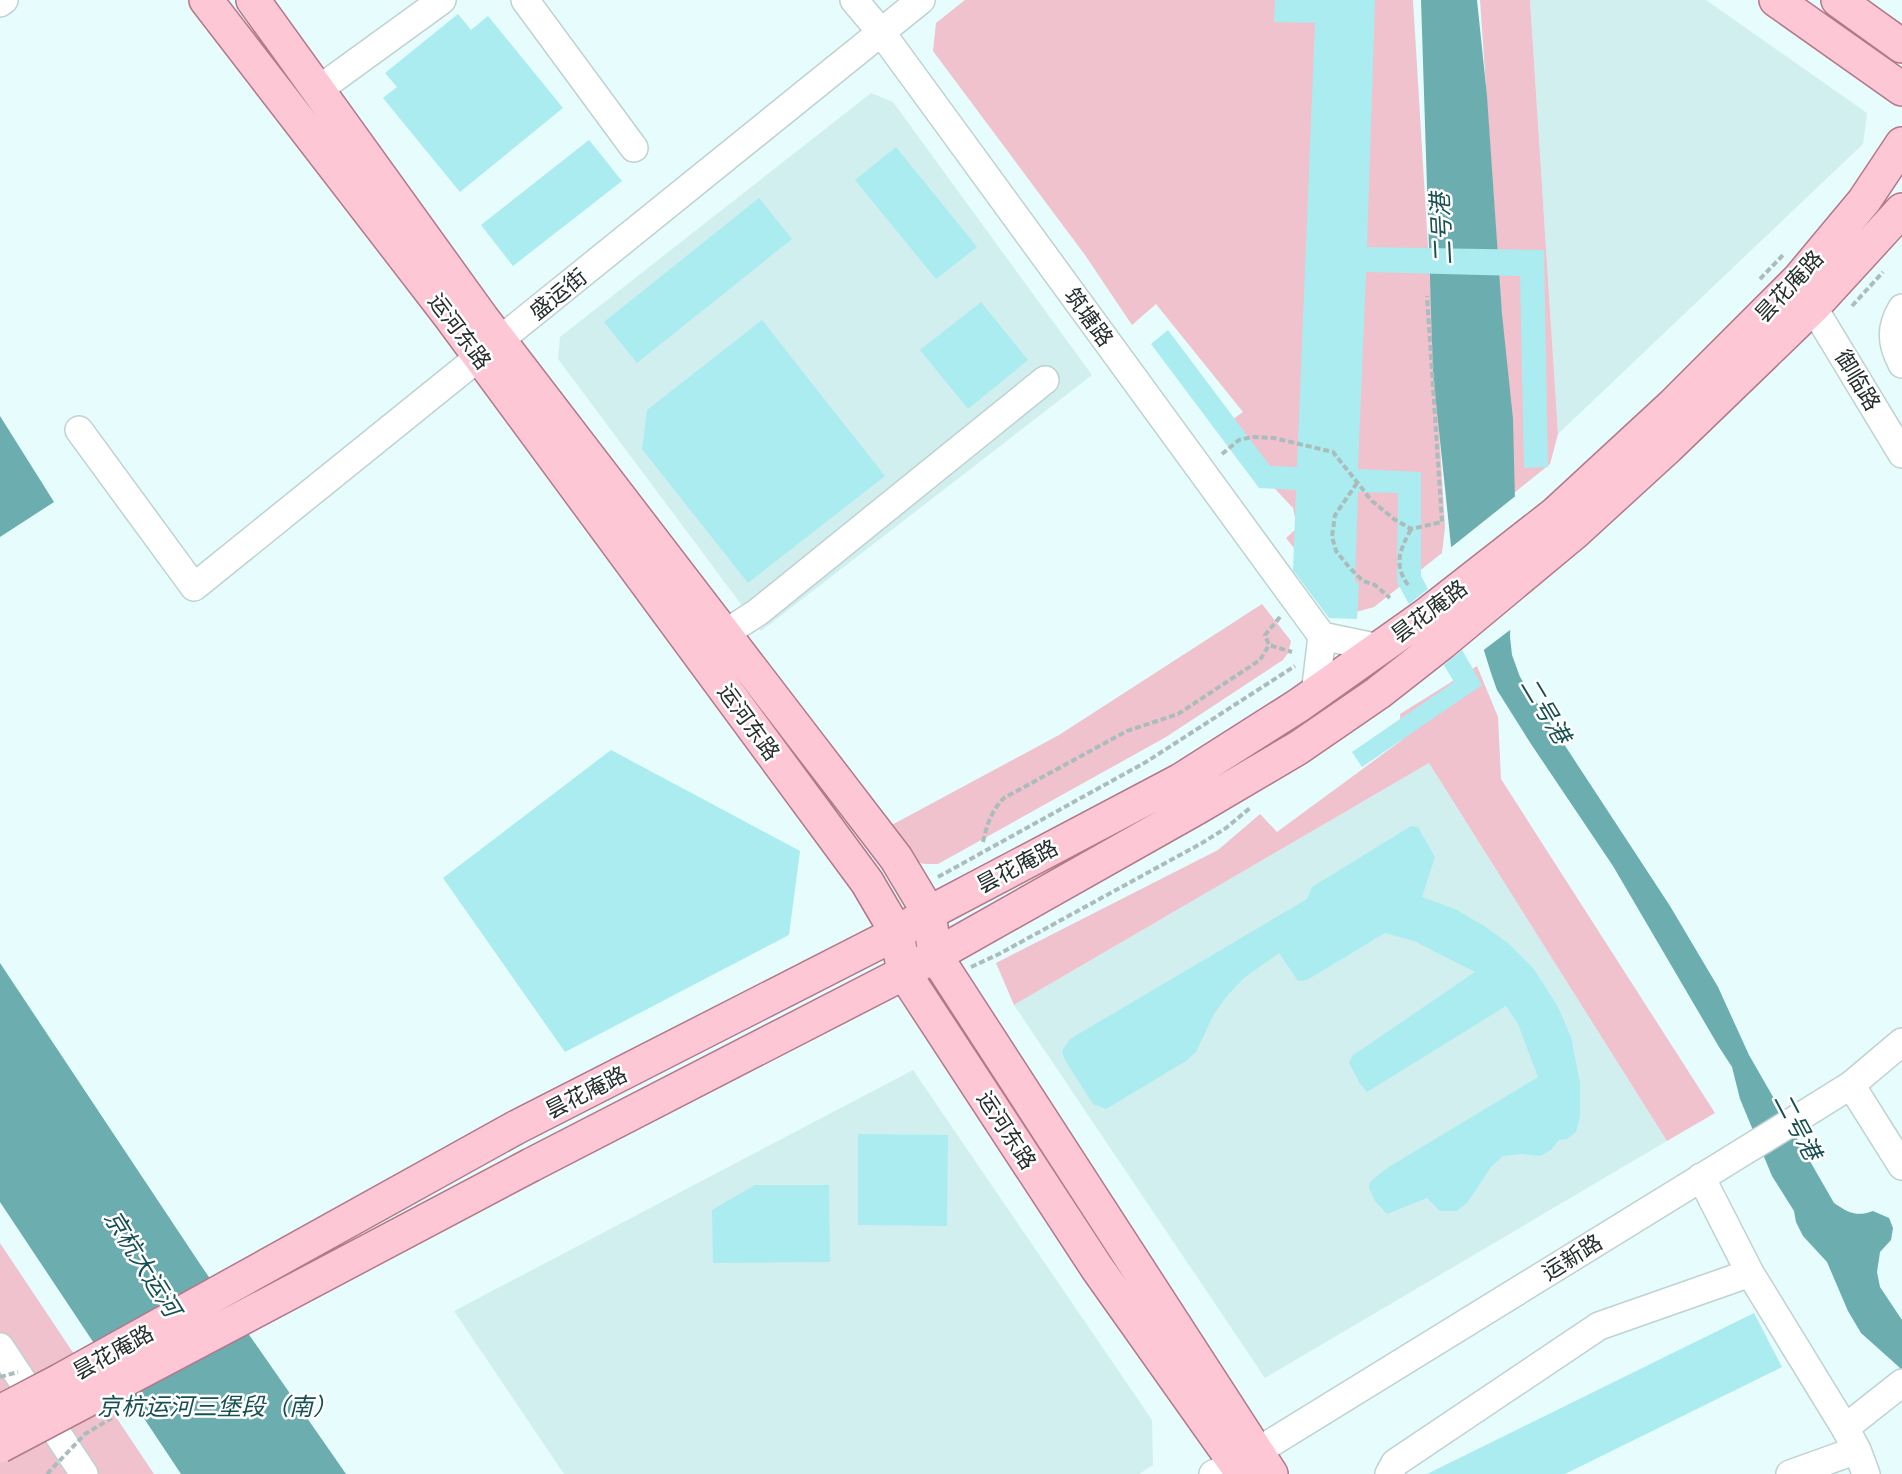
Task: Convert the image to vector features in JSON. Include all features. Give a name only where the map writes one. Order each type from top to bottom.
[{"type":"main road","name":"运河东路","points":[[206,0],[724,634],[896,858],[922,902],[935,955],[1244,1467]]},
{"type":"main road","name":"运河东路","points":[[253,0],[318,90],[490,349],[867,882],[897,933],[904,973],[1097,1268],[1244,1467]]},
{"type":"main road","points":[[1776,0],[1902,89]]},
{"type":"main road","points":[[1838,0],[1902,46]]},
{"type":"main road","name":"昙花庵路","points":[[0,1446],[531,1165],[904,973],[1298,748],[1378,693],[1443,642],[1564,523],[1674,404],[1799,279],[1864,201],[1902,144]]},
{"type":"main road","name":"昙花庵路","points":[[0,1412],[515,1128],[897,933],[922,902],[1181,780],[1315,694],[1426,615],[1564,523],[1668,447],[1813,307],[1902,210]]},
{"type":"street","points":[[0,3],[4,0]]},
{"type":"street","points":[[318,90],[442,0]]},
{"type":"street","points":[[525,0],[634,148]]},
{"type":"street","name":"筑塘路","points":[[854,0],[881,32],[1321,644]]},
{"type":"street","name":"盛运街","points":[[79,430],[194,587],[921,0]]},
{"type":"street","name":"御临路","points":[[1813,307],[1902,454]]},
{"type":"street","points":[[1902,308],[1892,336],[1902,363]]},
{"type":"street","points":[[724,634],[758,612],[1045,380]]},
{"type":"street","points":[[1315,694],[1321,644],[1379,648]]},
{"type":"street","name":"运新路","points":[[1244,1467],[1851,1085],[1902,1042]]},
{"type":"street","points":[[1851,1085],[1902,1166]]},
{"type":"street","points":[[1711,1171],[1750,1273],[1856,1451]]},
{"type":"street","points":[[1389,1474],[1395,1463],[1599,1326],[1750,1273]]},
{"type":"street","points":[[0,1347],[84,1474]]},
{"type":"street","points":[[1856,1451],[1870,1408],[1902,1383]]},
{"type":"street","points":[[1790,1474],[1856,1451]]},
{"type":"path","points":[[1754,285],[1786,251]]},
{"type":"path","points":[[1222,454],[1239,440],[1252,437],[1274,438],[1333,452],[1372,501],[1394,519],[1411,529],[1442,522],[1427,296]]},
{"type":"path","points":[[1357,483],[1335,515],[1332,537],[1336,551],[1363,581],[1375,585],[1390,598]]},
{"type":"path","points":[[1408,585],[1401,575],[1399,556],[1411,529]]},
{"type":"path","points":[[1269,645],[1265,635],[1280,617]]},
{"type":"path","points":[[922,902],[941,875],[1146,762],[1321,644]]},
{"type":"path","points":[[1269,645],[1292,652]]},
{"type":"path","points":[[983,842],[989,817],[1004,798],[1127,731],[1178,714],[1260,660],[1269,645]]},
{"type":"shaded area","points":[[965,0],[1413,0],[1445,527],[1442,553],[1374,607],[1356,612],[1342,608],[1286,538],[1297,528],[1293,508],[1219,429],[1243,412],[1156,304],[1132,325],[1085,255],[933,51],[936,23]]},
{"type":"shaded area","points":[[1480,0],[1530,0],[1558,434],[1550,464],[1514,493]]},
{"type":"shaded area","points":[[1530,0],[1706,0],[1867,113],[1863,144],[1558,434]]},
{"type":"shaded area","points":[[871,93],[893,102],[1092,375],[761,631],[558,359],[560,337]]},
{"type":"shaded area","points":[[1262,604],[1291,641],[1288,653],[1283,660],[1166,737],[938,864],[924,864],[910,860],[888,827],[1059,735]]},
{"type":"shaded area","points":[[1477,666],[1498,717],[1501,779],[1715,1113],[1667,1141],[1429,763],[1014,1005],[996,963],[1218,850],[1260,814],[1277,832],[1402,740],[1400,714]]},
{"type":"shaded area","points":[[1429,763],[1667,1141],[1265,1378],[1014,1005]]},
{"type":"shaded area","points":[[913,1070],[1152,1420],[1153,1465],[1139,1474],[564,1474],[454,1311]]},
{"type":"shaded area","points":[[0,1243],[154,1474],[0,1474]]},
{"type":"water","name":"二号港","points":[[1421,0],[1477,0],[1487,96],[1502,314],[1513,419],[1515,500],[1510,637],[1512,655],[1520,677],[1670,906],[1718,987],[1749,1055],[1834,1203],[1853,1213],[1862,1214],[1873,1211],[1889,1218],[1893,1228],[1891,1240],[1880,1252],[1877,1272],[1880,1287],[1902,1320],[1902,1372],[1861,1333],[1848,1311],[1827,1262],[1803,1236],[1796,1222],[1794,1211],[1772,1176],[1740,1099],[1732,1067],[1613,866],[1531,744],[1497,690],[1492,676],[1451,546],[1433,373]]},
{"type":"water","points":[[0,416],[54,502],[0,537]]},
{"type":"water","name":"京杭运河三堡段（南）","points":[[0,963],[202,1267],[346,1474],[181,1474],[0,1202]]},
{"type":"pier","points":[[1518,494],[1514,627],[1481,652],[1449,549]]},
{"type":"building","points":[[1275,0],[1375,0],[1367,247],[1544,250],[1548,467],[1524,468],[1520,276],[1366,272],[1358,469],[1421,472],[1421,576],[1428,589],[1409,604],[1397,582],[1398,493],[1358,492],[1355,581],[1359,583],[1357,619],[1329,618],[1293,570],[1296,490],[1259,488],[1151,344],[1168,330],[1270,466],[1297,467],[1315,23],[1274,22]]},
{"type":"building","points":[[458,14],[471,30],[488,16],[563,108],[460,192],[383,98],[397,87],[385,73]]},
{"type":"building","points":[[589,140],[622,181],[513,266],[481,225]]},
{"type":"building","points":[[896,147],[977,247],[936,279],[855,180]]},
{"type":"building","points":[[759,198],[792,239],[637,363],[604,322]]},
{"type":"building","points":[[981,302],[1028,360],[968,409],[920,350]]},
{"type":"building","points":[[762,320],[885,476],[748,583],[642,449],[647,410]]},
{"type":"building","points":[[1462,650],[1482,685],[1362,767],[1352,752],[1454,682],[1444,665]]},
{"type":"building","points":[[611,750],[800,851],[789,935],[565,1052],[443,878]]},
{"type":"building","points":[[1411,826],[1418,827],[1435,857],[1422,897],[1457,910],[1508,943],[1533,968],[1557,1005],[1571,1037],[1580,1083],[1580,1116],[1576,1132],[1567,1139],[1559,1140],[1551,1150],[1540,1156],[1522,1154],[1503,1156],[1491,1167],[1467,1203],[1457,1211],[1440,1211],[1427,1198],[1387,1214],[1375,1201],[1369,1188],[1370,1182],[1387,1168],[1538,1077],[1518,1024],[1506,1006],[1367,1092],[1349,1063],[1352,1056],[1475,972],[1414,941],[1385,933],[1307,980],[1298,981],[1279,953],[1244,978],[1227,996],[1214,1014],[1196,1052],[1186,1061],[1106,1109],[1093,1104],[1065,1060],[1062,1051],[1070,1039],[1307,899],[1312,887]]},
{"type":"building","points":[[858,1134],[948,1135],[947,1226],[858,1225]]},
{"type":"building","points":[[755,1185],[829,1185],[830,1262],[713,1263],[712,1210]]},
{"type":"building","points":[[1754,1313],[1782,1367],[1565,1474],[1427,1474]]},
{"type":"water label","name":"京杭大运河","points":[[143,1263]]}]
